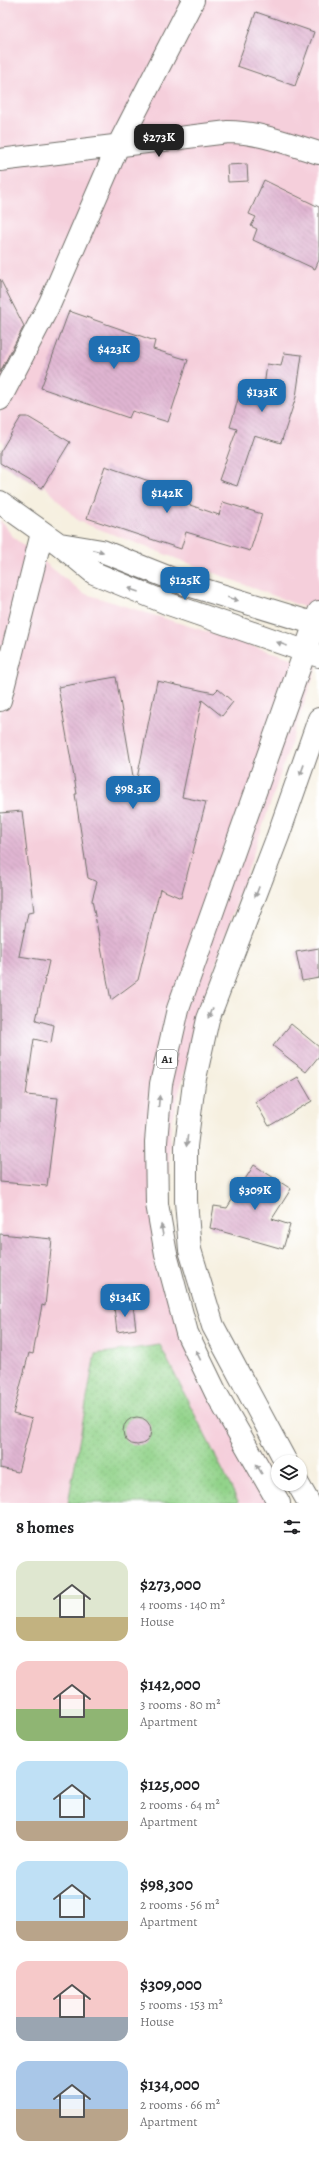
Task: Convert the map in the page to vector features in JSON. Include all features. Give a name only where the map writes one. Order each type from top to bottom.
[{"type":"main road","points":[[0,399],[50,303],[118,146],[193,0]]},
{"type":"main road","points":[[0,160],[228,132],[244,132],[267,137],[319,153]]},
{"type":"main road","points":[[0,502],[94,573],[123,586],[312,654]]},
{"type":"main road","points":[[50,539],[102,551],[185,584],[318,621]]},
{"type":"main road","points":[[0,700],[50,539]]},
{"type":"main road","name":"A1","points":[[279,1503],[216,1393],[187,1334],[166,1254],[157,1204],[156,1142],[161,1084],[178,1009],[312,654],[318,621]]},
{"type":"main road","points":[[282,1455],[213,1326],[190,1250],[186,1201],[186,1146],[194,1083],[208,1019],[278,836],[319,720]]},
{"type":"main road","points":[[302,1491],[309,1503]]},
{"type":"shaded area","points":[[0,0],[319,0],[319,613],[78,521],[0,439]]},
{"type":"shaded area","points":[[0,520],[14,538],[83,593],[317,666],[208,988],[171,1122],[167,1209],[180,1290],[227,1412],[271,1476],[271,1491],[282,1491],[290,1503],[0,1503]]},
{"type":"green space","points":[[160,1345],[238,1501],[237,1503],[68,1503],[95,1354]]},
{"type":"building","points":[[256,12],[314,32],[295,86],[237,66]]},
{"type":"building","points":[[247,164],[248,181],[228,182],[227,165]]},
{"type":"building","points":[[264,180],[319,207],[319,260],[315,269],[253,240],[257,229],[251,226],[256,217],[249,214]]},
{"type":"building","points":[[0,279],[24,326],[0,372]]},
{"type":"building","points":[[69,311],[155,341],[153,349],[188,360],[168,422],[132,411],[129,418],[41,388]]},
{"type":"building","points":[[284,353],[302,355],[296,397],[281,443],[254,435],[237,486],[219,480],[237,429],[230,427],[243,382],[264,387],[267,364],[281,366]]},
{"type":"building","points":[[21,417],[28,417],[70,442],[42,488],[0,463],[0,452]]},
{"type":"building","points":[[105,466],[152,482],[149,491],[219,515],[223,502],[262,514],[250,551],[186,532],[181,549],[87,518]]},
{"type":"building","points":[[116,677],[135,788],[157,681],[214,693],[218,689],[233,702],[222,716],[202,700],[182,797],[206,802],[181,898],[160,889],[138,980],[111,1000],[92,900],[97,882],[88,878],[75,794],[77,794],[58,687]]},
{"type":"building","points":[[22,811],[34,912],[28,913],[19,956],[49,961],[36,1020],[54,1025],[51,1043],[34,1039],[26,1095],[58,1098],[47,1186],[0,1182],[0,813]]},
{"type":"building","points":[[319,948],[319,978],[302,981],[296,952]]},
{"type":"building","points":[[291,1024],[319,1047],[319,1056],[306,1072],[273,1046]]},
{"type":"building","points":[[298,1077],[312,1101],[269,1126],[255,1102]]},
{"type":"building","points":[[254,1165],[291,1189],[272,1219],[290,1225],[283,1249],[210,1228],[214,1206],[227,1208]]},
{"type":"building","points":[[0,1234],[52,1239],[45,1306],[42,1305],[33,1354],[29,1353],[13,1414],[32,1419],[18,1472],[0,1468]]},
{"type":"building","points":[[133,1305],[136,1329],[117,1332],[114,1307]]},
{"type":"building","points":[[137,1417],[147,1421],[151,1431],[147,1441],[137,1445],[127,1441],[123,1431],[127,1421]]}]
